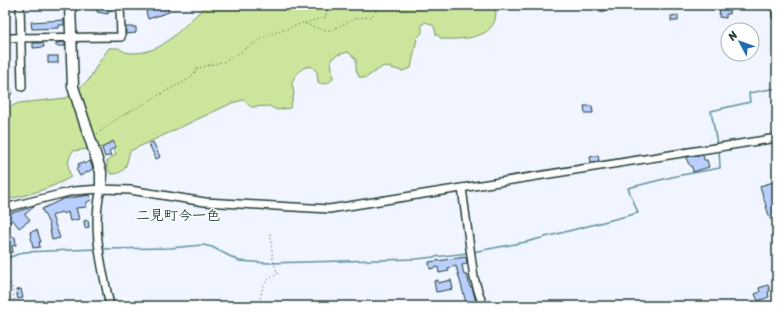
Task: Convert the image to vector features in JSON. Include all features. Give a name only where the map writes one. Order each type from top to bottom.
[{"type":"street","points":[[20,5],[22,87]]},
{"type":"street","points":[[70,5],[73,87],[101,172],[101,189],[97,204],[97,240],[110,306]]},
{"type":"street","points":[[5,38],[121,37],[120,5]]},
{"type":"street","points":[[5,208],[73,191],[101,189],[130,190],[205,202],[329,209],[777,138]]},
{"type":"street","points":[[462,188],[474,278],[483,306]]},
{"type":"path","points":[[90,139],[118,118],[190,79],[198,68],[226,61],[258,40],[303,23],[326,17],[328,5]]},
{"type":"path","points":[[303,23],[323,30],[332,30],[356,18],[366,19],[371,17],[377,10],[377,5]]},
{"type":"path","points":[[259,306],[263,285],[268,278],[278,274],[272,261],[270,232]]},
{"type":"path","points":[[5,269],[8,282],[12,287],[15,306]]},
{"type":"green space","points":[[207,5],[495,5],[496,16],[488,31],[480,35],[461,39],[442,39],[436,34],[434,26],[426,22],[422,24],[422,33],[417,38],[411,68],[402,71],[384,66],[365,78],[359,77],[356,69],[356,59],[348,52],[337,55],[331,59],[333,79],[326,84],[318,82],[317,72],[311,66],[303,68],[295,76],[292,83],[294,94],[290,108],[277,110],[269,106],[251,107],[243,100],[232,103],[130,151],[125,167],[116,174],[111,174],[107,168],[107,161],[116,154],[112,146],[73,151],[68,163],[71,177],[39,191],[5,200],[5,109],[19,103],[66,98],[88,81],[109,48],[119,48],[128,53],[134,53],[158,47],[173,36]]},
{"type":"building","points":[[97,5],[115,6],[115,11],[109,11],[108,14],[97,12]]},
{"type":"building","points":[[606,5],[608,10],[601,12],[599,7]]},
{"type":"building","points":[[720,5],[730,5],[729,14],[726,14],[726,18],[719,17]]},
{"type":"building","points":[[771,5],[777,5],[777,18],[772,18]]},
{"type":"building","points":[[167,6],[169,12],[148,19],[146,11]]},
{"type":"building","points":[[678,15],[678,21],[671,21],[671,16]]},
{"type":"building","points":[[64,20],[64,25],[59,25],[59,28],[32,29],[31,22]]},
{"type":"building","points":[[126,27],[136,27],[136,33],[126,34]]},
{"type":"building","points":[[65,42],[65,46],[56,46],[56,43]]},
{"type":"building","points":[[33,43],[43,43],[44,47],[33,48]]},
{"type":"building","points":[[48,56],[58,56],[58,63],[48,63]]},
{"type":"building","points":[[11,87],[12,94],[5,94],[5,88]]},
{"type":"building","points":[[584,106],[592,106],[593,113],[585,113]]},
{"type":"building","points":[[113,141],[116,147],[109,151],[111,155],[105,157],[102,148]]},
{"type":"building","points":[[153,142],[160,157],[156,159],[149,144]]},
{"type":"building","points":[[598,155],[599,161],[591,162],[590,157]]},
{"type":"building","points":[[703,155],[704,160],[707,160],[709,167],[693,172],[692,167],[688,163],[687,157]]},
{"type":"building","points":[[90,161],[93,169],[80,176],[76,169],[79,167],[78,164],[83,162],[84,164]]},
{"type":"building","points":[[777,181],[777,217],[770,219],[760,186]]},
{"type":"building","points":[[90,195],[91,200],[86,203],[87,207],[76,208],[79,219],[70,221],[68,212],[64,214],[61,212],[52,216],[60,238],[52,240],[49,224],[42,209],[63,199]]},
{"type":"building","points":[[35,206],[25,214],[30,220],[19,228],[13,220],[5,224],[5,215]]},
{"type":"building","points":[[88,220],[89,227],[85,228],[84,221]]},
{"type":"building","points":[[37,230],[41,242],[39,242],[40,247],[33,248],[30,232]]},
{"type":"building","points":[[15,237],[16,245],[12,246],[13,252],[7,253],[5,238]]},
{"type":"building","points":[[466,257],[467,264],[462,265],[464,275],[467,275],[476,302],[471,304],[472,306],[467,306],[456,266],[448,268],[449,271],[439,273],[438,267],[430,269],[429,262]]},
{"type":"building","points":[[438,280],[438,283],[451,280],[453,289],[436,292],[434,281]]},
{"type":"building","points":[[768,285],[770,291],[768,292],[769,297],[758,301],[755,294],[760,292],[759,288]]},
{"type":"building","points":[[21,289],[23,298],[18,299],[16,290]]},
{"type":"waterway","points":[[717,144],[711,111],[750,102],[749,93],[777,88]]},
{"type":"waterway","points":[[473,252],[526,242],[638,213],[628,188],[676,176],[720,168],[719,150]]},
{"type":"waterway","points":[[102,249],[170,248],[203,245],[212,247],[239,261],[268,263],[417,259],[468,253]]},
{"type":"waterway","points":[[5,259],[24,252],[96,249]]},
{"type":"district","name":"二見町今一色","points":[[178,215]]}]
